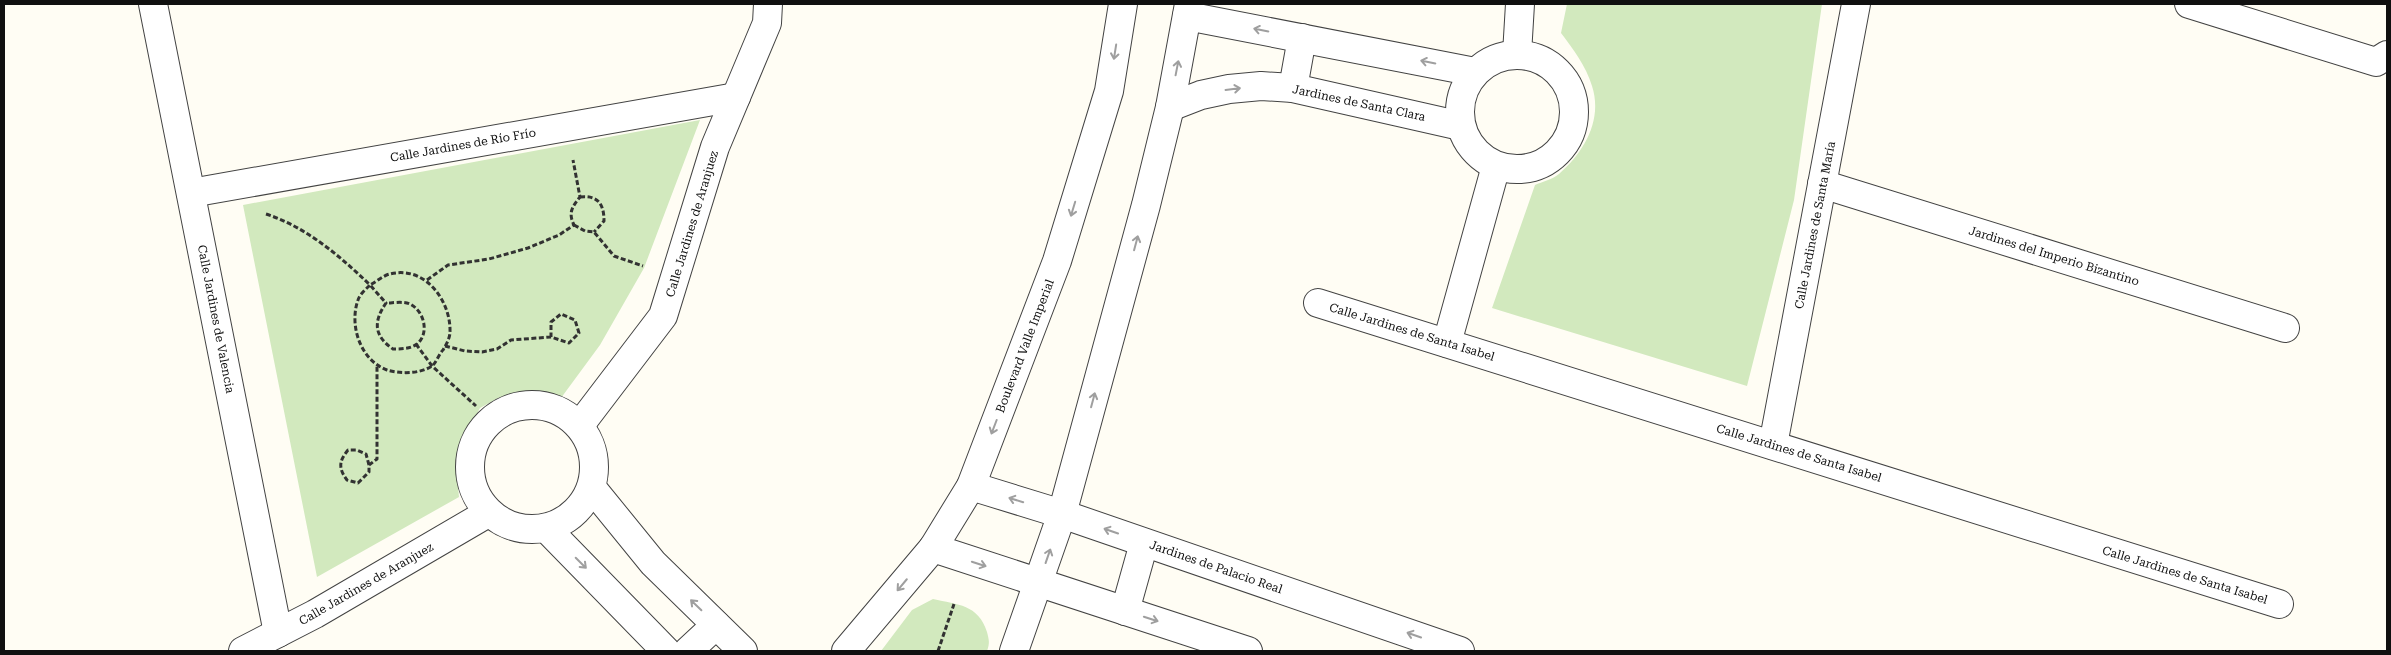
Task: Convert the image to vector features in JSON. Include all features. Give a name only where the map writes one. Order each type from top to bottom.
[{"type":"street","name":"Calle Jardines de Valencia","points":[[153,4],[278,633]]},
{"type":"street","name":"Calle Jardines de Aranjuez","points":[[580,425],[663,316],[715,147],[767,23],[768,4]]},
{"type":"street","name":"Boulevard Valle Imperial","points":[[846,651],[933,548],[971,486],[1057,261],[1109,91],[1123,4]]},
{"type":"street","points":[[1517,54],[1520,4]]},
{"type":"street","name":"Calle Jardines de Santa María","points":[[1773,445],[1856,4]]},
{"type":"street","points":[[2198,5],[2376,62],[2387,55]]},
{"type":"street","points":[[1014,651],[1062,514],[1146,205],[1170,107],[1188,10],[1302,38],[1476,72]]},
{"type":"street","points":[[1293,88],[1302,38]]},
{"type":"street","points":[[1517,54],[1541,59],[1562,75],[1573,97],[1574,122],[1564,146],[1545,162],[1521,169],[1496,166],[1480,156],[1468,142],[1461,126],[1460,106],[1465,88],[1476,72],[1494,58],[1517,54]]},
{"type":"street","name":"Jardines de Santa Clara","points":[[1170,107],[1201,95],[1229,89],[1261,86],[1293,88],[1461,126]]},
{"type":"street","name":"Calle Jardines de Río Frío","points":[[191,193],[736,97]]},
{"type":"street","points":[[1447,343],[1496,166]]},
{"type":"street","name":"Jardines del Imperio Bizantino","points":[[1822,184],[2286,328]]},
{"type":"street","name":"Calle Jardines de Santa Isabel","points":[[1318,303],[2279,604]]},
{"type":"street","points":[[518,405],[552,406],[580,425],[594,455],[592,488],[574,514],[546,528],[515,528],[488,513],[470,484],[470,450],[488,421],[518,405]]},
{"type":"street","name":"Jardines de Palacio Real","points":[[971,486],[1062,514],[1460,651]]},
{"type":"street","points":[[592,488],[653,563],[743,651]]},
{"type":"street","name":"Calle Jardines de Aranjuez","points":[[243,651],[315,614],[488,513]]},
{"type":"street","points":[[546,528],[666,651]]},
{"type":"street","points":[[1125,611],[1144,543]]},
{"type":"street","points":[[933,548],[1248,651]]},
{"type":"street","points":[[688,651],[716,625]]},
{"type":"path","points":[[572,156],[580,197],[572,208],[570,218],[574,225],[585,231],[594,232],[614,256],[643,266]]},
{"type":"path","points":[[580,197],[590,196],[599,200],[604,210],[604,221],[594,232]]},
{"type":"path","points":[[258,212],[285,220],[340,256],[386,303],[408,303],[418,310],[424,322],[423,335],[416,344],[393,349],[377,333],[376,323],[386,303]]},
{"type":"path","points":[[427,280],[448,265],[489,259],[528,248],[559,235],[574,225]]},
{"type":"path","points":[[390,274],[410,274],[427,280],[438,292],[445,309],[450,333],[446,346],[432,366],[408,373],[388,370],[372,362],[360,343],[353,322],[358,298],[370,285],[390,274]]},
{"type":"path","points":[[446,346],[465,351],[482,352],[497,349],[511,340],[551,336],[569,343],[579,333],[575,320],[561,314],[551,322],[551,336]]},
{"type":"path","points":[[416,344],[432,366],[476,406]]},
{"type":"path","points":[[369,465],[377,459],[377,365]]},
{"type":"path","points":[[348,450],[357,450],[366,454],[369,465],[369,472],[358,483],[346,480],[340,471],[340,459],[348,450]]},
{"type":"path","points":[[938,651],[954,604]]},
{"type":"green space","points":[[1567,4],[1822,4],[1794,200],[1747,386],[1492,308],[1535,185],[1557,176],[1568,165],[1583,145],[1593,123],[1595,99],[1592,86],[1579,58],[1561,33]]},
{"type":"green space","points":[[700,120],[644,268],[600,345],[561,398],[522,392],[498,398],[480,408],[462,441],[456,467],[459,497],[317,577],[243,205]]},
{"type":"green space","points":[[933,599],[966,607],[973,611],[983,623],[988,635],[989,644],[987,651],[881,651],[912,610]]}]
